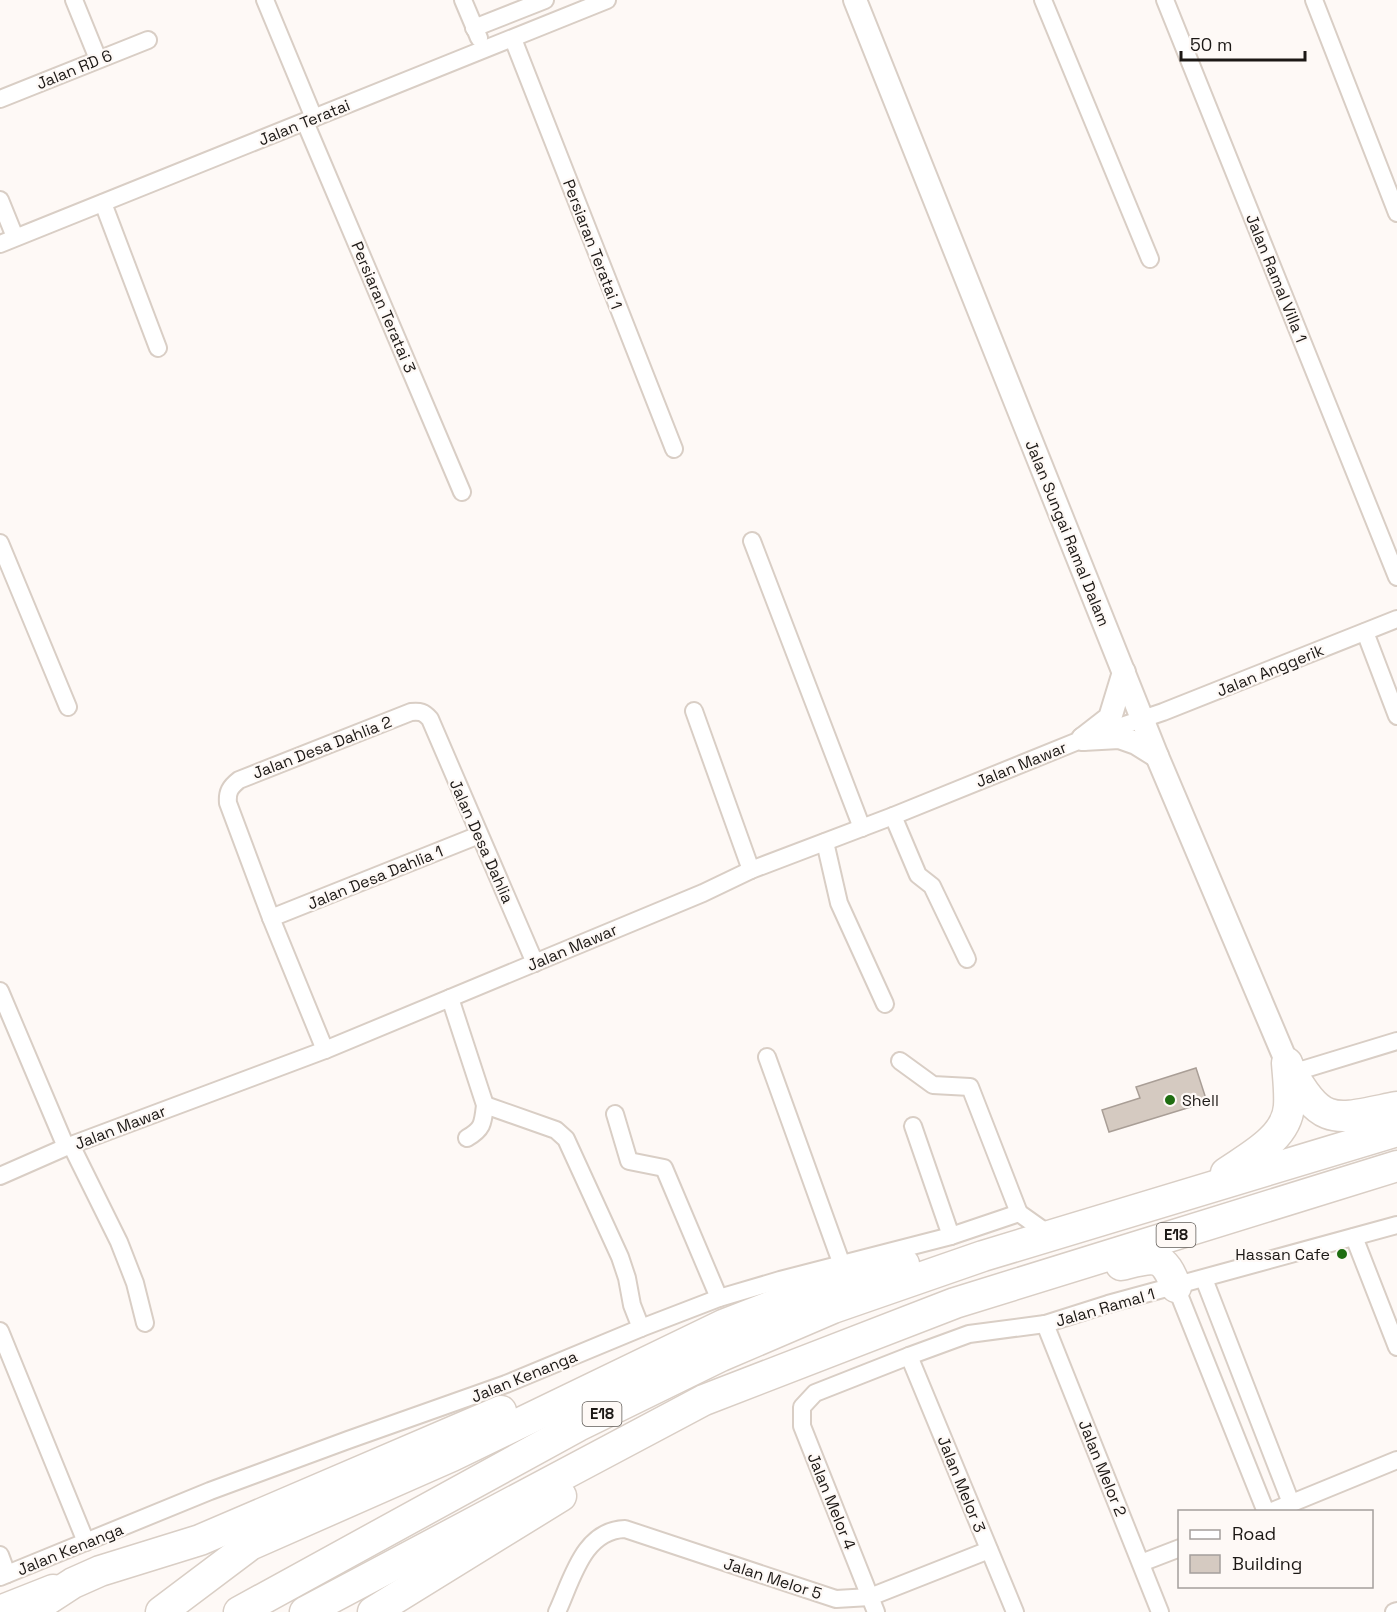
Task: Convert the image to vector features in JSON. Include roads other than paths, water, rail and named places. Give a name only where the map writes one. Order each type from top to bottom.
[{"type":"highway","points":[[1290,1068],[1306,1096],[1319,1110],[1336,1117],[1397,1107]]},
{"type":"highway","points":[[1205,1188],[1260,1149],[1278,1131],[1285,1121],[1289,1108],[1290,1068]]},
{"type":"highway","name":"E18","points":[[239,1612],[578,1426],[721,1356],[833,1308],[983,1256],[1397,1131]]},
{"type":"highway","name":"E18","points":[[305,1612],[704,1400],[955,1303],[1397,1166]]},
{"type":"highway","points":[[1189,1283],[1176,1259],[1181,1251],[1332,1187]]},
{"type":"highway","name":"E18","points":[[160,1612],[250,1545],[452,1456],[721,1312],[808,1292],[896,1266],[960,1252],[983,1256]]},
{"type":"highway","points":[[955,1303],[1154,1259],[1189,1283]]},
{"type":"highway","points":[[0,1611],[100,1571],[200,1540],[495,1414],[721,1312]]},
{"type":"highway","points":[[373,1612],[571,1490],[608,1450]]},
{"type":"highway","points":[[35,1612],[39,1605],[73,1583]]},
{"type":"street","points":[[74,0],[98,59]]},
{"type":"street","name":"Persiaran Teratai 3","points":[[265,0],[310,120],[462,492]]},
{"type":"street","points":[[463,0],[485,50]]},
{"type":"street","points":[[474,28],[545,0]]},
{"type":"street","name":"Jalan Teratai","points":[[8,241],[608,0]]},
{"type":"street","name":"Jalan Sungai Ramal Dalam","points":[[855,0],[1157,756],[1290,1068]]},
{"type":"street","points":[[1043,0],[1150,259]]},
{"type":"street","name":"Jalan Ramal Villa 1","points":[[1165,0],[1393,554],[1397,577]]},
{"type":"street","points":[[1314,0],[1397,213]]},
{"type":"street","name":"Persiaran Teratai 1","points":[[513,39],[674,449]]},
{"type":"street","name":"Jalan RD 6","points":[[0,99],[148,40]]},
{"type":"street","points":[[0,200],[8,241]]},
{"type":"street","points":[[102,203],[158,348]]},
{"type":"street","points":[[752,540],[862,828]]},
{"type":"street","points":[[0,543],[68,707]]},
{"type":"street","name":"Jalan Anggerik","points":[[1143,719],[1397,620]]},
{"type":"street","points":[[1365,632],[1397,716]]},
{"type":"street","points":[[1083,739],[1110,718],[1124,672]]},
{"type":"street","name":"Jalan Desa Dahlia 2","points":[[271,918],[228,803],[228,793],[232,785],[239,780],[411,712],[420,711],[430,719]]},
{"type":"street","points":[[694,711],[751,870]]},
{"type":"street","name":"Jalan Desa Dahlia","points":[[430,719],[535,963]]},
{"type":"street","name":"Jalan Mawar","points":[[0,1176],[69,1146],[325,1050],[703,893],[751,870],[1083,739],[1143,719]]},
{"type":"street","points":[[1083,739],[1119,737],[1136,743],[1157,756]]},
{"type":"street","points":[[892,816],[918,875],[932,886],[967,959]]},
{"type":"street","name":"Jalan Desa Dahlia 1","points":[[271,918],[479,835]]},
{"type":"street","points":[[825,842],[839,903],[885,1004]]},
{"type":"street","points":[[271,918],[325,1050]]},
{"type":"street","points":[[0,991],[69,1146],[119,1242],[135,1283],[145,1323]]},
{"type":"street","points":[[450,998],[484,1105],[483,1119],[478,1131],[467,1138]]},
{"type":"street","points":[[1290,1068],[1397,1041]]},
{"type":"street","points":[[767,1057],[842,1265]]},
{"type":"street","points":[[900,1061],[933,1085],[970,1087],[1020,1213],[1050,1235]]},
{"type":"street","points":[[484,1105],[556,1130],[566,1139],[620,1257],[632,1305],[641,1328]]},
{"type":"street","points":[[615,1114],[629,1161],[664,1168],[721,1312]]},
{"type":"street","points":[[913,1126],[951,1236]]},
{"type":"street","name":"Jalan Kenanga","points":[[4,1575],[220,1487],[506,1384],[641,1328],[721,1312],[780,1280],[951,1236],[1020,1213]]},
{"type":"street","name":"Jalan Ramal 1","points":[[815,1393],[969,1335],[1045,1324],[1108,1304],[1397,1225]]},
{"type":"street","points":[[1354,1237],[1397,1347]]},
{"type":"street","points":[[1189,1283],[1291,1503]]},
{"type":"street","points":[[1189,1283],[1267,1510]]},
{"type":"street","name":"Jalan Melor 2","points":[[1045,1324],[1160,1612]]},
{"type":"street","points":[[0,1331],[87,1542]]},
{"type":"street","name":"Jalan Melor 3","points":[[909,1356],[1015,1612]]},
{"type":"street","name":"Jalan Melor 4","points":[[815,1393],[802,1407],[802,1426],[873,1604]]},
{"type":"street","points":[[1273,1510],[1397,1461]]},
{"type":"street","name":"Jalan Melor 5","points":[[557,1612],[585,1552],[592,1542],[613,1529],[625,1529],[836,1599],[873,1604],[989,1550]]},
{"type":"street","points":[[1141,1563],[1178,1548]]},
{"type":"street","points":[[0,1556],[4,1575]]},
{"type":"place","name":"Shell","points":[[1170,1100]]},
{"type":"place","name":"Hassan Cafe","points":[[1342,1254]]}]
